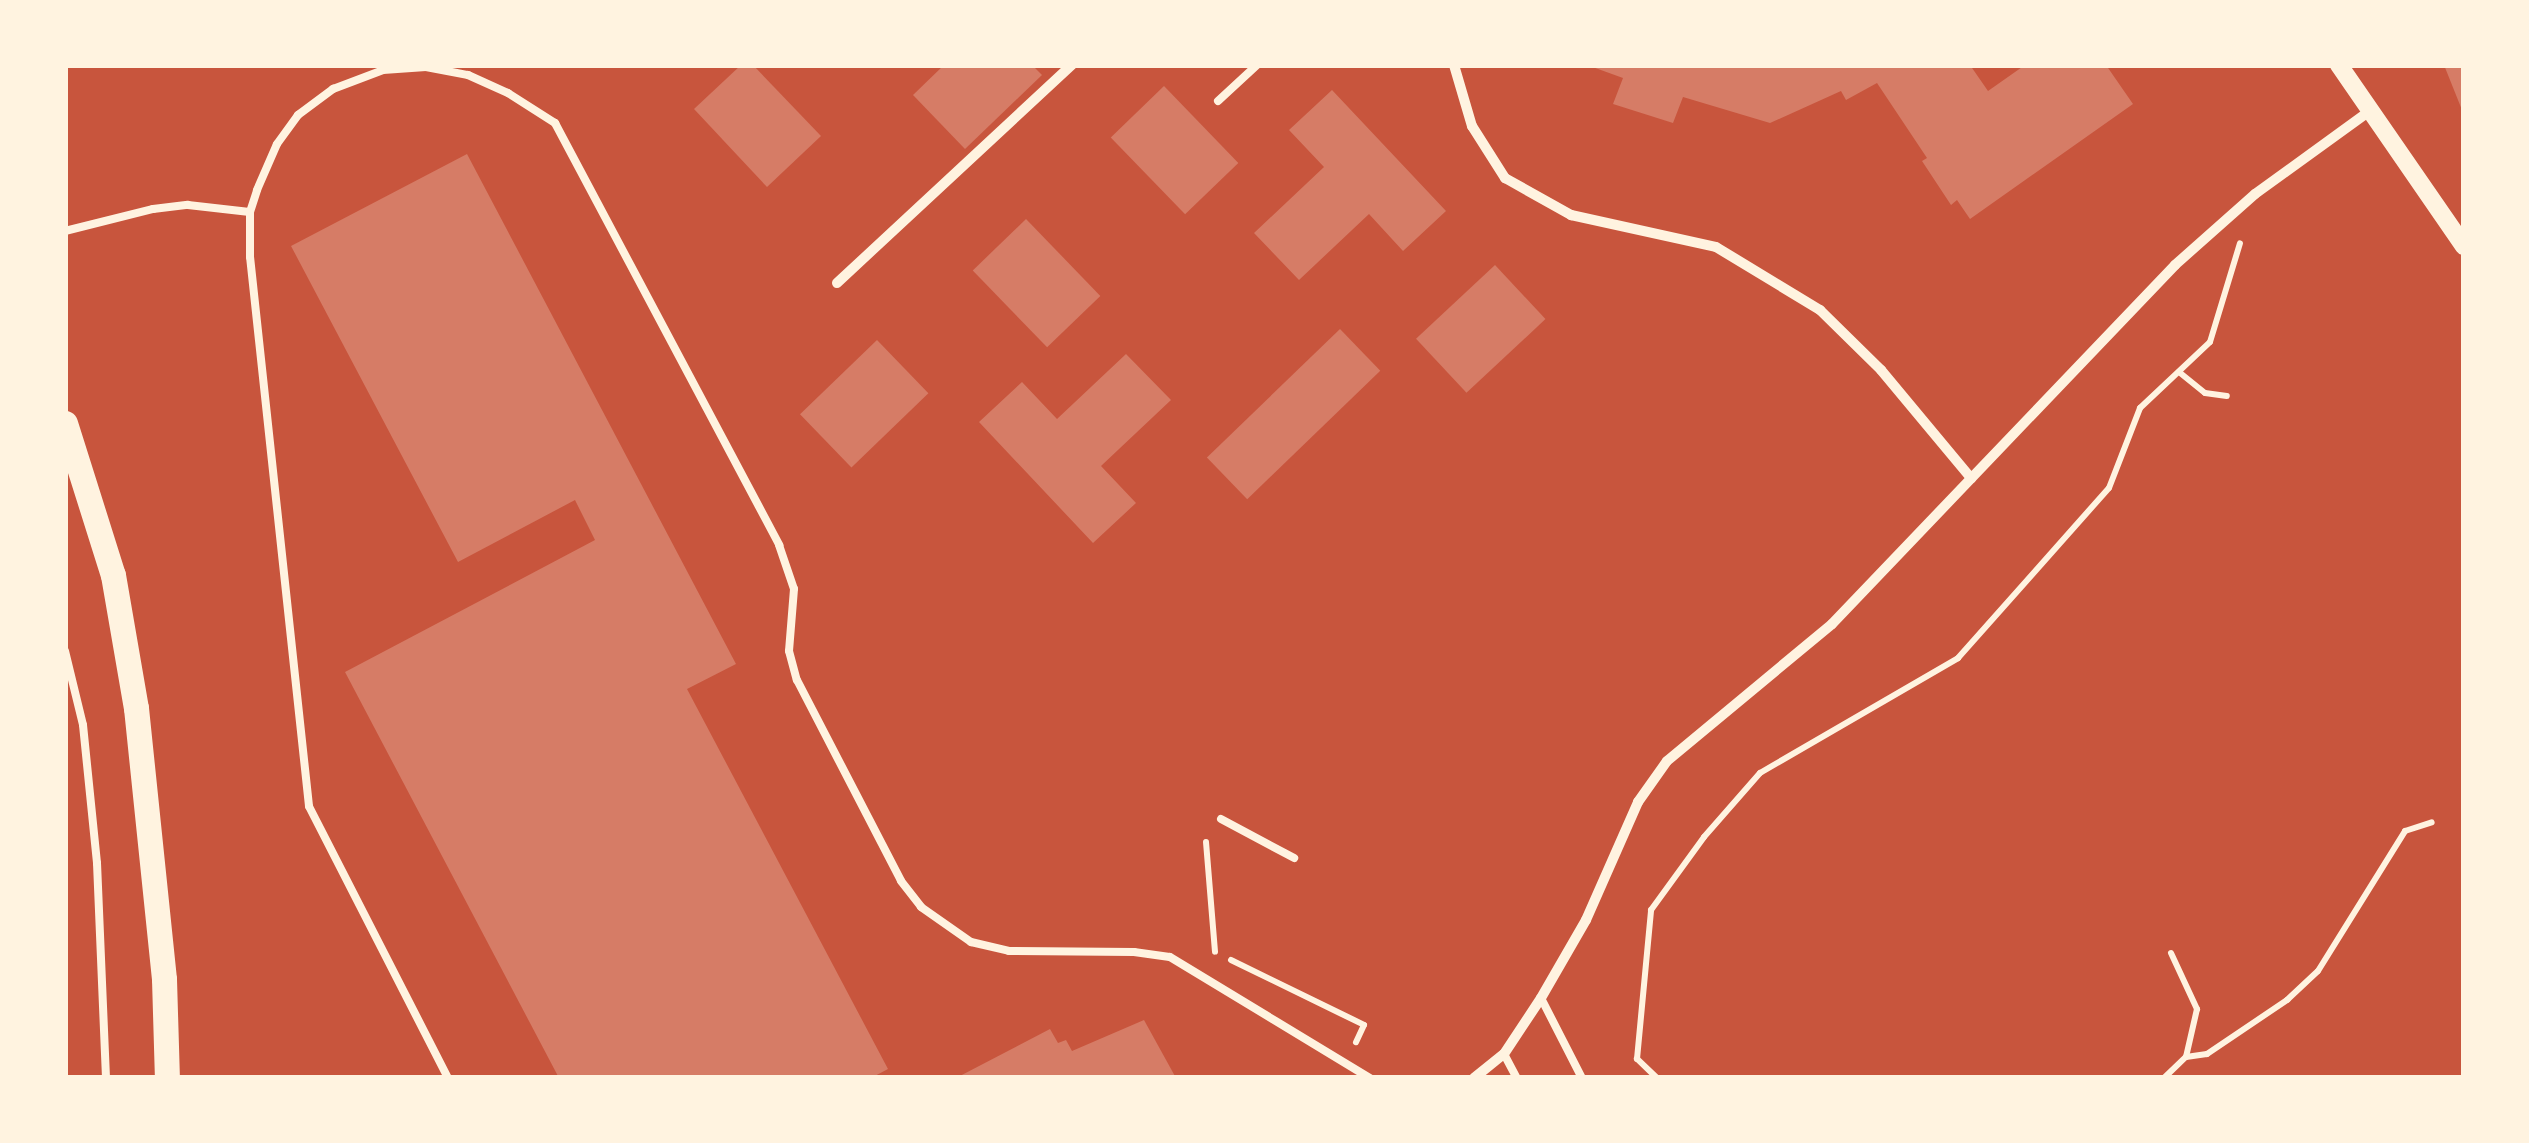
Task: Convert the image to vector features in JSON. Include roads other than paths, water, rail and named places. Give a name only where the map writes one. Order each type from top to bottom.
[{"type":"main road","points":[[65,424],[113,575],[136,708],[164,979],[167,1078]]},
{"type":"street","points":[[837,283],[1072,65]]},
{"type":"street","points":[[1454,65],[1472,126],[1505,178],[1571,215],[1716,247],[1820,310],[1881,370],[1971,478]]},
{"type":"street","points":[[2339,65],[2464,246]]},
{"type":"street","points":[[1474,1078],[1504,1054],[1541,998],[1580,932],[1638,802],[1668,761],[1832,624],[2083,356],[2175,265],[2255,194],[2371,110]]},
{"type":"lane","points":[[1218,101],[1258,65]]},
{"type":"lane","points":[[448,1078],[309,806],[250,258],[250,212],[277,144],[298,115],[333,89],[382,70],[426,67],[468,75],[508,92],[555,123],[779,544],[794,589],[789,651],[798,680],[901,880],[921,908],[971,942],[1009,951],[1134,952],[1170,957],[1370,1078]]},
{"type":"lane","points":[[65,232],[153,208],[188,205],[250,212]]},
{"type":"lane","points":[[65,650],[83,725],[97,863],[106,1078]]},
{"type":"lane","points":[[1221,819],[1294,858]]},
{"type":"lane","points":[[1541,998],[1582,1078]]},
{"type":"lane","points":[[1504,1054],[1516,1078]]}]
